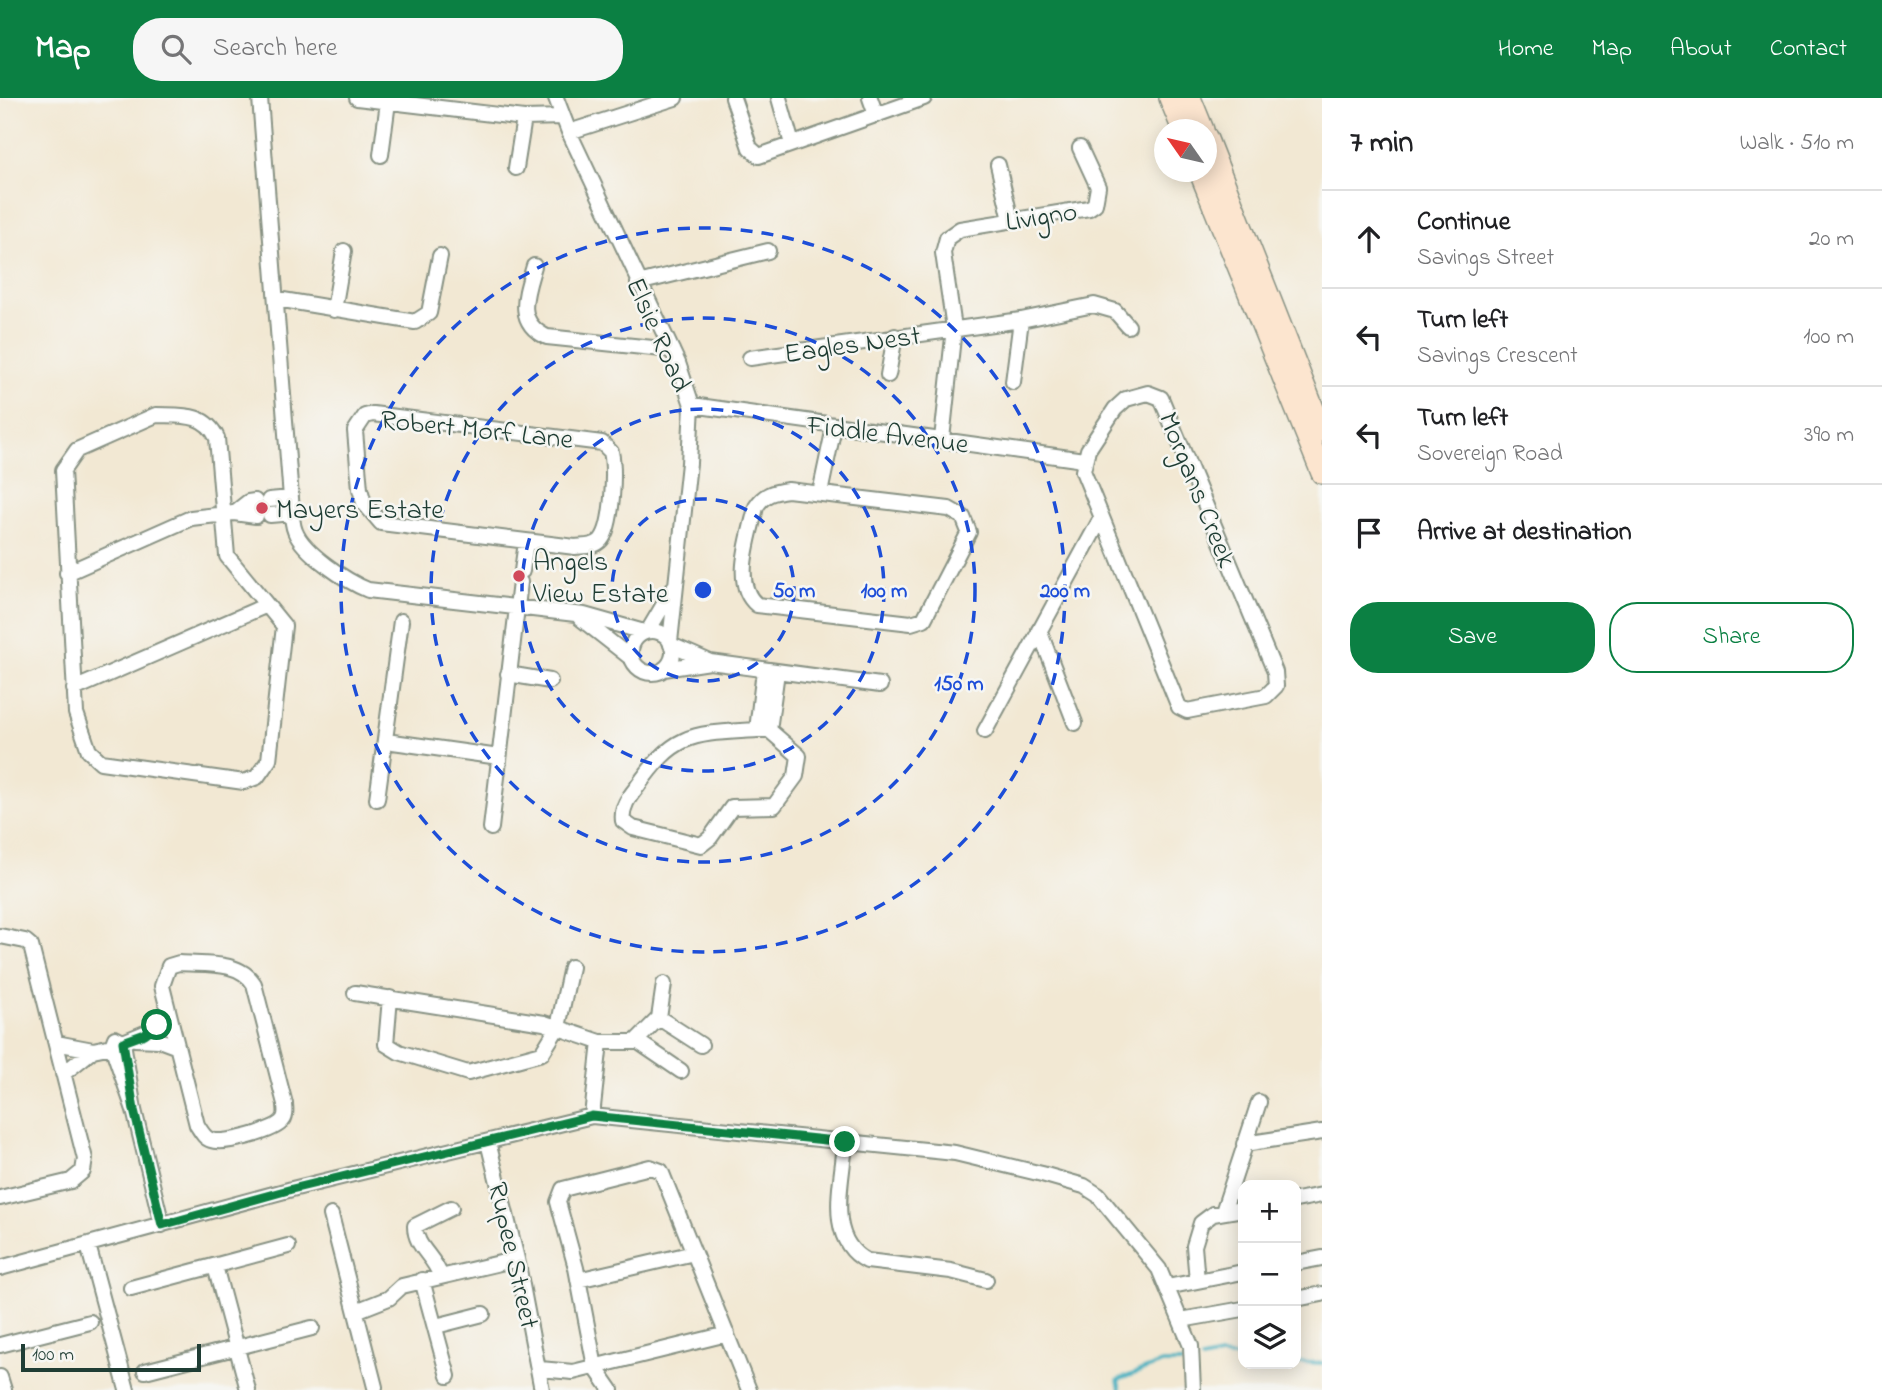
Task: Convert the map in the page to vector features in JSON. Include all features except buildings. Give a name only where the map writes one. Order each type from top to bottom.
[{"type":"main road","points":[[1170,98],[1178,119]]},
{"type":"main road","points":[[1190,98],[1199,119]]},
{"type":"main road","points":[[1217,165],[1322,431]]},
{"type":"main road","points":[[1204,182],[1322,473]]},
{"type":"street","points":[[260,98],[294,531],[301,541],[347,582],[368,590],[517,610],[602,618],[665,635],[671,643],[710,662]]},
{"type":"street","points":[[357,98],[388,102],[427,102],[524,118],[563,117]]},
{"type":"street","name":"Elsie Road","points":[[556,98],[638,283],[672,350],[692,405],[690,463],[671,643]]},
{"type":"street","points":[[569,132],[675,98]]},
{"type":"street","points":[[733,98],[753,153],[759,156],[924,98]]},
{"type":"street","points":[[779,98],[792,144]]},
{"type":"street","points":[[870,98],[876,115]]},
{"type":"street","points":[[380,155],[388,102]]},
{"type":"street","points":[[516,168],[524,118]]},
{"type":"street","name":"Livigno","points":[[954,328],[943,253],[947,238],[966,228],[1089,208],[1096,204],[1098,187],[1080,148]]},
{"type":"street","points":[[998,165],[1011,220]]},
{"type":"street","points":[[334,310],[344,251]]},
{"type":"street","points":[[638,283],[768,251]]},
{"type":"street","points":[[277,299],[415,322],[424,318],[431,307],[440,256]]},
{"type":"street","points":[[534,265],[526,295],[526,323],[533,331],[547,337],[672,350]]},
{"type":"street","name":"Eagles Nest","points":[[750,358],[1021,320],[1094,305],[1115,311],[1128,326]]},
{"type":"street","points":[[1013,382],[1021,320]]},
{"type":"street","points":[[942,439],[954,328]]},
{"type":"street","points":[[888,375],[895,336]]},
{"type":"street","name":"Morgans Creek","points":[[1084,460],[1107,420],[1126,399],[1148,393],[1161,398],[1275,672],[1276,686],[1266,696],[1182,710],[1100,520]]},
{"type":"street","name":"Fiddle Avenue","points":[[692,405],[1084,460]]},
{"type":"street","name":"Robert Morf Lane","points":[[373,414],[602,443],[611,452],[614,477],[606,530],[601,540],[591,546],[575,547],[526,542],[381,523],[371,514],[360,489],[355,431],[359,423],[373,414]]},
{"type":"street","points":[[156,415],[194,416],[212,427],[217,438],[228,513],[229,561],[282,621],[285,632],[269,760],[262,772],[251,780],[238,782],[101,762],[93,755],[85,743],[76,713],[67,573],[61,477],[67,461],[77,450],[156,415]]},
{"type":"street","points":[[820,494],[834,427]]},
{"type":"street","points":[[985,731],[1100,520],[1083,471],[1084,460]]},
{"type":"street","points":[[788,490],[820,494],[949,509],[963,517],[969,532],[924,620],[911,623],[757,605],[746,596],[742,582],[755,507],[762,498],[773,492],[788,490]]},
{"type":"street","points":[[67,573],[191,518],[262,508],[291,498]]},
{"type":"street","points":[[262,508],[293,513]]},
{"type":"street","points":[[491,828],[526,542]]},
{"type":"street","name":"Elsie Road","points":[[646,632],[676,585]]},
{"type":"street","points":[[74,689],[267,605]]},
{"type":"street","points":[[576,615],[645,672],[710,662],[880,685]]},
{"type":"street","points":[[377,799],[401,621]]},
{"type":"street","points":[[1039,630],[1075,723]]},
{"type":"street","points":[[631,658],[632,644],[646,632]]},
{"type":"street","points":[[664,669],[672,658],[671,643]]},
{"type":"street","points":[[763,730],[770,671]]},
{"type":"street","points":[[508,674],[550,681]]},
{"type":"street","points":[[763,730],[791,746],[799,756],[800,765],[796,776],[774,806],[732,807],[710,838],[701,845],[634,828],[623,821],[622,812],[627,800],[652,766],[674,744],[690,736],[763,730]]},
{"type":"street","points":[[386,741],[499,757]]},
{"type":"street","points":[[0,936],[25,941],[31,946],[85,1158],[83,1171],[71,1181],[0,1198]]},
{"type":"street","points":[[179,963],[229,967],[249,976],[254,984],[285,1104],[283,1121],[265,1130],[227,1142],[212,1141],[204,1136],[197,1125],[175,1045],[174,1028],[167,1013],[162,986],[169,966],[179,963]]},
{"type":"street","points":[[390,998],[386,1044],[399,1052],[468,1073],[536,1056],[547,1048],[558,1027],[571,967]]},
{"type":"street","points":[[637,1041],[659,1018],[664,984]]},
{"type":"street","points":[[355,993],[558,1027],[600,1042],[637,1041],[681,1071]]},
{"type":"street","points":[[63,1074],[93,1050],[152,1030],[167,1013]]},
{"type":"street","points":[[659,1018],[701,1045]]},
{"type":"street","points":[[123,1042],[175,1045]]},
{"type":"street","points":[[123,1042],[134,1110],[162,1225]]},
{"type":"street","points":[[592,1116],[600,1042]]},
{"type":"street","points":[[56,1043],[93,1050]]},
{"type":"street","points":[[1223,1212],[1259,1102]]},
{"type":"street","points":[[0,1268],[292,1189],[592,1116],[977,1156],[1084,1186],[1098,1195],[1159,1269],[1191,1346],[1193,1390]]},
{"type":"street","points":[[1244,1144],[1322,1132]]},
{"type":"street","name":"Rupee Street","points":[[488,1142],[517,1259],[542,1390]]},
{"type":"street","points":[[845,1142],[838,1212],[840,1228],[856,1255],[874,1263],[951,1271],[986,1280]]},
{"type":"street","points":[[611,1390],[595,1367],[578,1280],[558,1202],[559,1194],[563,1189],[650,1167],[661,1171],[749,1390]]},
{"type":"street","points":[[1301,1199],[1322,1195]]},
{"type":"street","points":[[440,1275],[433,1259],[420,1247],[415,1226],[451,1208]]},
{"type":"street","points":[[1197,1281],[1194,1246],[1198,1227],[1206,1218],[1238,1210]]},
{"type":"street","points":[[331,1215],[375,1387]]},
{"type":"street","points":[[88,1245],[127,1390]]},
{"type":"street","points":[[131,1288],[289,1246]]},
{"type":"street","points":[[578,1280],[694,1253]]},
{"type":"street","points":[[1301,1262],[1322,1258]]},
{"type":"street","points":[[356,1311],[389,1298],[402,1286],[517,1259]]},
{"type":"street","points":[[215,1266],[248,1390]]},
{"type":"street","points":[[1167,1287],[1238,1273]]},
{"type":"street","points":[[422,1280],[448,1376]]},
{"type":"street","points":[[1301,1297],[1322,1294]]},
{"type":"street","points":[[1181,1320],[1238,1309]]},
{"type":"street","points":[[436,1326],[483,1314]]},
{"type":"street","points":[[0,1345],[90,1322]]},
{"type":"street","points":[[145,1371],[312,1328]]},
{"type":"street","points":[[540,1369],[573,1372],[727,1334]]},
{"type":"street","points":[[0,1377],[4,1390]]},
{"type":"waterway","points":[[1202,1360],[1220,1356],[1238,1358]]},
{"type":"waterway","points":[[1301,1362],[1322,1363]]},
{"type":"waterway","points":[[1120,1390],[1118,1380],[1162,1363],[1183,1363]]},
{"type":"place","name":"Mayers Estate","points":[[262,508]]},
{"type":"place","name":"Angels View Estate","points":[[519,576]]},
{"type":"route","points":[[157,1025],[145,1034],[123,1042],[134,1110],[162,1225],[292,1189],[592,1116],[845,1142]]}]
